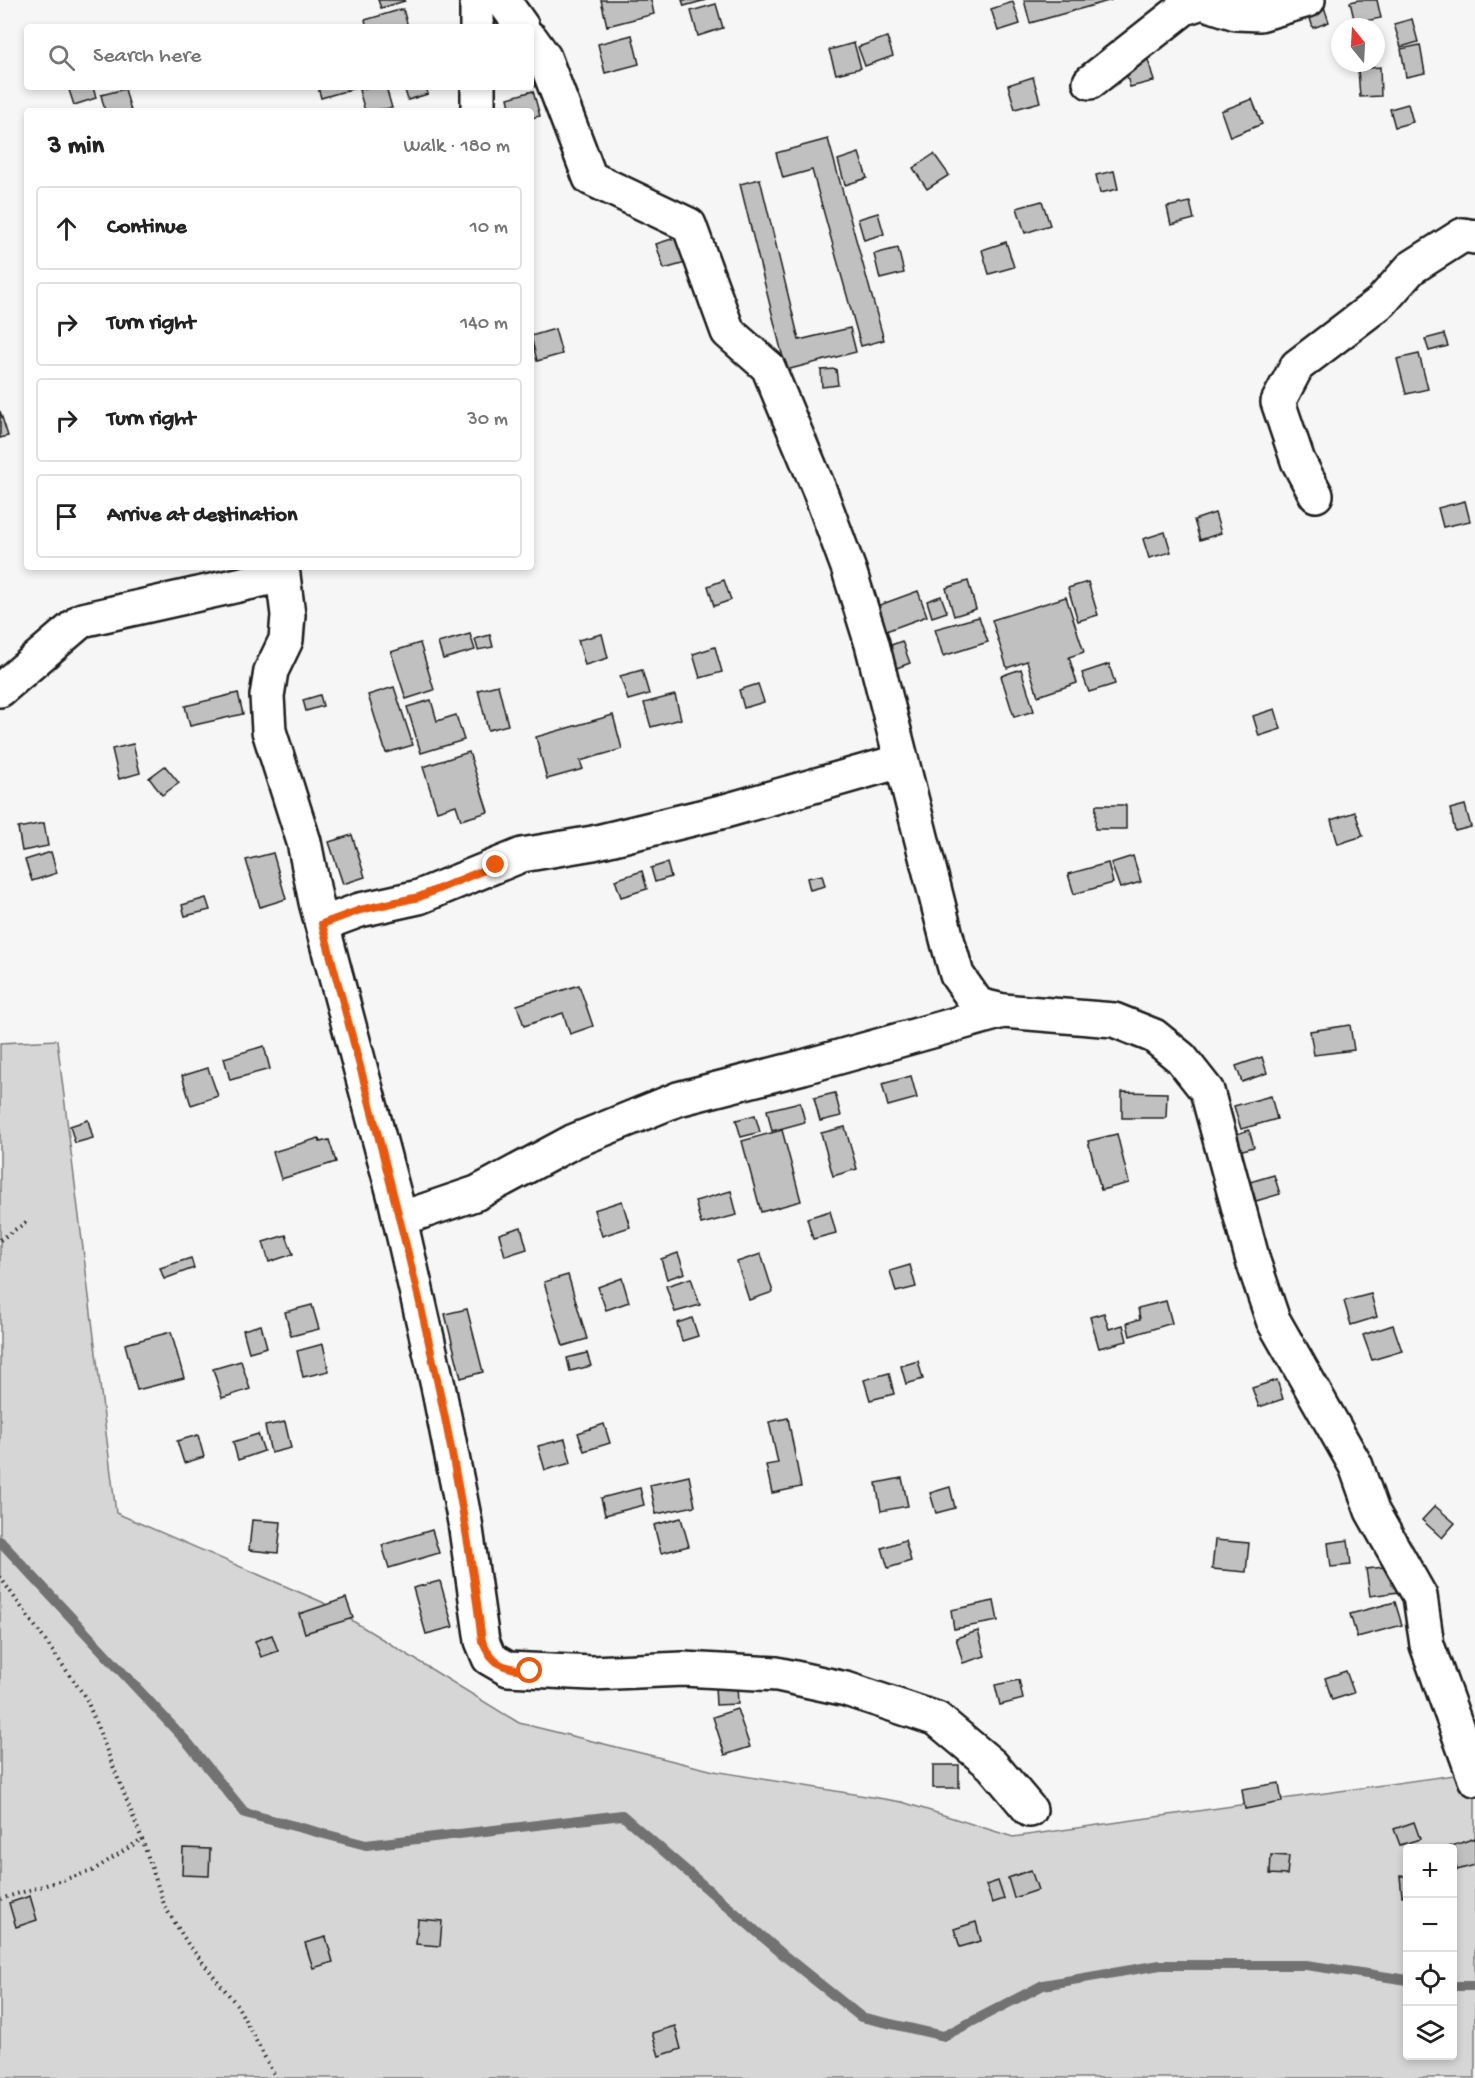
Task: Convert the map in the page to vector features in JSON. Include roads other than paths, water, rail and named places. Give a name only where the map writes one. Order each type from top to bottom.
[{"type":"street","points":[[477,0],[477,24]]},
{"type":"street","points":[[503,0],[520,24]]},
{"type":"street","points":[[1090,82],[1184,8],[1202,2],[1236,13],[1260,14],[1308,0]]},
{"type":"street","points":[[534,43],[544,57],[590,178],[689,225],[728,332],[768,367],[819,489],[849,570],[872,644],[957,975],[978,1005],[1003,1011],[1081,1016],[1124,1024],[1154,1036],[1181,1058],[1207,1091],[1253,1261],[1273,1320],[1356,1466],[1372,1511],[1420,1596],[1427,1645],[1475,1779]]},
{"type":"street","points":[[478,90],[478,108]]},
{"type":"street","points":[[1316,495],[1298,461],[1278,402],[1297,366],[1381,302],[1411,268],[1463,236],[1475,237]]},
{"type":"street","points":[[0,690],[82,620],[283,575],[288,615],[286,640],[271,671],[267,696],[269,731],[304,842],[322,924],[400,1219],[438,1386],[465,1522],[482,1641],[489,1658],[508,1669],[530,1671],[592,1673],[683,1669],[777,1674],[846,1689],[937,1719],[992,1765],[1030,1810]]},
{"type":"street","points":[[322,924],[360,910],[419,897],[522,855],[593,843],[725,812],[901,761]]},
{"type":"street","points":[[400,1219],[477,1193],[574,1141],[678,1099],[1003,1011]]},
{"type":"waterway","points":[[0,1541],[188,1743],[245,1813],[366,1845],[622,1815],[786,1957],[861,2017],[944,2036],[1043,1985],[1160,1965],[1306,1965],[1403,1979]]},
{"type":"waterway","points":[[1457,1986],[1475,1986]]}]
